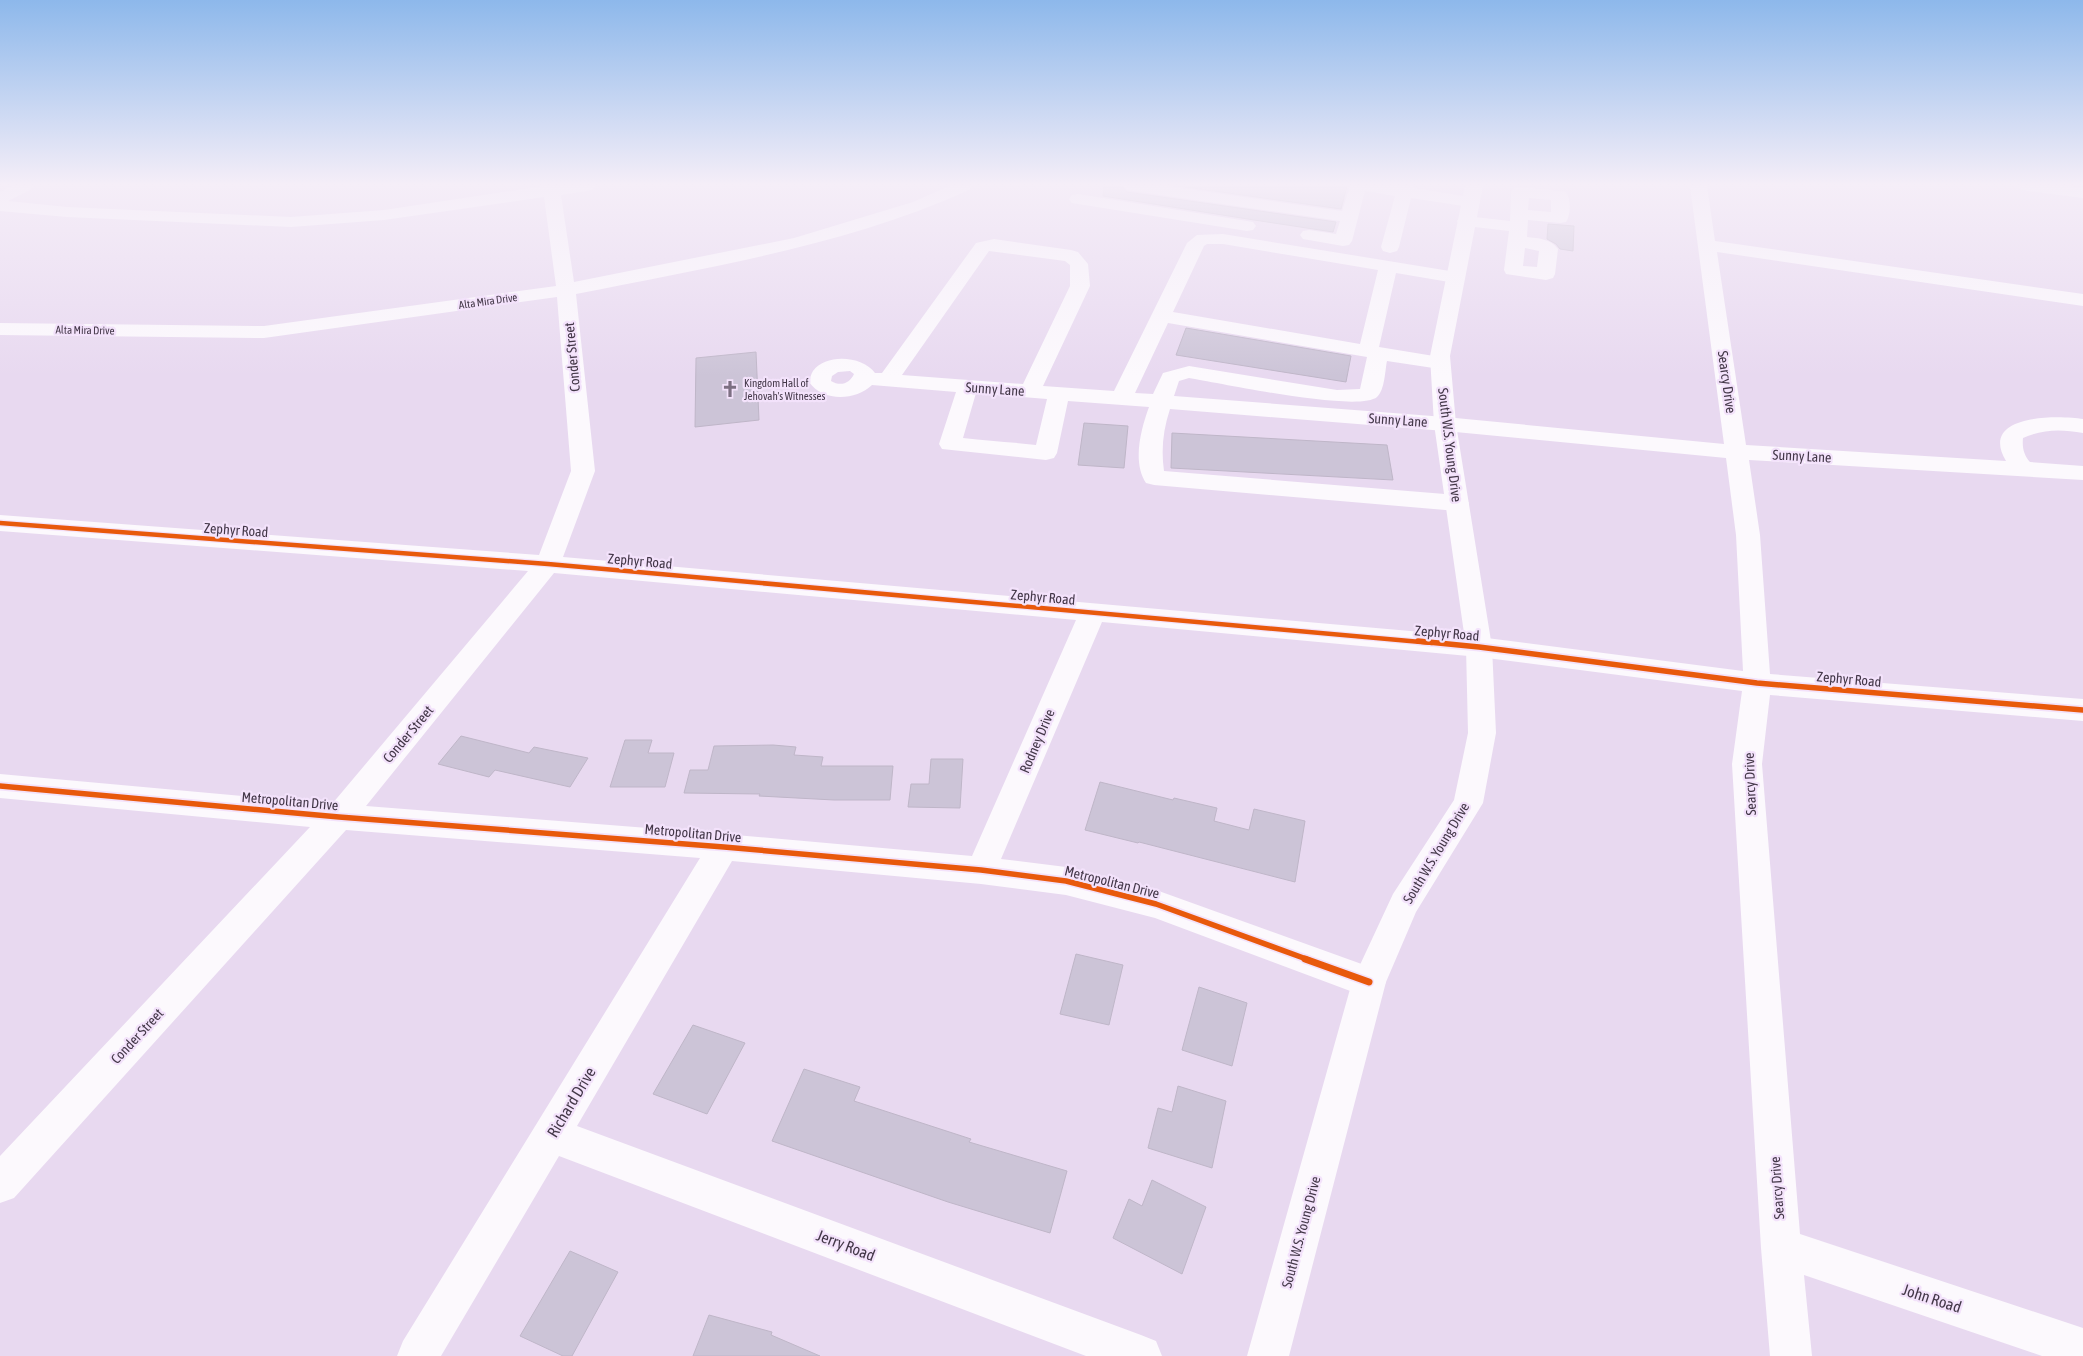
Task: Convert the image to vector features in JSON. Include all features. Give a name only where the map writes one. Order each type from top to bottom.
[{"type":"street","name":"Conder Street","points":[[0,1184],[339,817],[548,564],[583,471],[560,249]]},
{"type":"street","name":"Alta Mira Drive","points":[[0,329],[264,332],[566,290],[766,249]]},
{"type":"street","points":[[888,380],[981,249]]},
{"type":"street","points":[[1024,249],[1071,256],[1079,264],[1080,286],[1030,391]]},
{"type":"street","points":[[1122,398],[1193,249]]},
{"type":"street","points":[[1324,249],[1389,256],[1455,277]]},
{"type":"street","points":[[1391,249],[1373,352],[1370,392],[1320,413],[1277,386],[1189,372],[1170,377],[1151,446],[1154,478],[1457,503]]},
{"type":"street","name":"South W.S. Young Drive","points":[[1268,1356],[1369,982],[1404,904],[1468,802],[1482,734],[1479,648],[1445,424],[1440,363],[1461,249]]},
{"type":"street","name":"Searcy Drive","points":[[1708,249],[1738,452],[1748,535],[1757,683],[1747,764],[1781,1248],[1791,1356]]},
{"type":"street","points":[[1736,249],[2083,300]]},
{"type":"street","points":[[1161,316],[1440,363]]},
{"type":"street","name":"Sunny Lane","points":[[864,378],[1122,398],[1160,411],[1260,415],[1320,413],[1738,452],[2083,473]]},
{"type":"street","points":[[968,386],[950,444],[1046,453],[1059,394]]},
{"type":"street","points":[[1260,415],[1277,386]]},
{"type":"street","points":[[2023,469],[2012,454],[2010,443],[2014,434],[2034,424],[2066,423],[2083,426]]},
{"type":"street","name":"Zephyr Road","points":[[0,524],[548,564],[1093,612],[1479,648],[1757,683],[2083,710]]},
{"type":"street","name":"Rodney Drive","points":[[981,870],[1093,612]]},
{"type":"street","name":"Metropolitan Drive","points":[[0,786],[339,817],[724,847],[981,870],[1066,881],[1156,904],[1369,982]]},
{"type":"street","name":"Richard Drive","points":[[418,1356],[724,847]]},
{"type":"street","name":"Jerry Road","points":[[552,1135],[1141,1356]]},
{"type":"street","name":"John Road","points":[[1781,1248],[2083,1349]]},
{"type":"building","points":[[1186,328],[1351,356],[1346,382],[1176,355]]},
{"type":"building","name":"Kingdom Hall of Jehovah's Witnesses","points":[[756,352],[759,420],[695,427],[696,358]]},
{"type":"building","points":[[1084,423],[1128,426],[1124,468],[1078,465]]},
{"type":"building","points":[[1172,433],[1387,445],[1393,480],[1171,468]]},
{"type":"building","points":[[461,736],[529,753],[534,747],[588,758],[570,787],[495,770],[489,777],[438,764]]},
{"type":"building","points":[[625,740],[652,740],[648,753],[674,753],[665,787],[610,787]]},
{"type":"building","points":[[773,745],[796,747],[794,755],[823,757],[821,766],[893,766],[890,800],[834,800],[759,796],[760,794],[684,793],[690,770],[708,770],[714,746]]},
{"type":"building","points":[[931,759],[963,759],[960,808],[908,807],[911,784],[929,784]]},
{"type":"building","points":[[1100,782],[1173,800],[1174,798],[1217,808],[1214,821],[1249,830],[1254,809],[1305,821],[1295,882],[1085,830]]},
{"type":"building","points":[[1076,954],[1123,965],[1109,1025],[1060,1014]]},
{"type":"building","points":[[1199,987],[1247,1003],[1232,1066],[1182,1050]]},
{"type":"building","points":[[693,1025],[745,1043],[707,1114],[653,1094]]},
{"type":"building","points":[[804,1069],[860,1087],[854,1101],[971,1139],[969,1142],[1067,1171],[1050,1233],[948,1202],[772,1141]]},
{"type":"building","points":[[1178,1086],[1226,1101],[1212,1168],[1148,1148],[1158,1108],[1172,1112]]},
{"type":"building","points":[[1152,1180],[1206,1207],[1182,1274],[1113,1238],[1129,1199],[1142,1206]]},
{"type":"building","points":[[570,1251],[618,1272],[572,1356],[563,1356],[520,1336]]},
{"type":"building","points":[[709,1315],[772,1332],[771,1335],[820,1356],[693,1356]]},
{"type":"cycle path","points":[[0,523],[548,564],[1093,612],[1479,647],[1757,683],[2083,710]]},
{"type":"cycle path","points":[[0,786],[339,817],[724,847],[981,870],[1066,881],[1156,904],[1369,982]]},
{"type":"place","name":"Kingdom Hall of Jehovah's Witnesses","points":[[730,389]]}]
